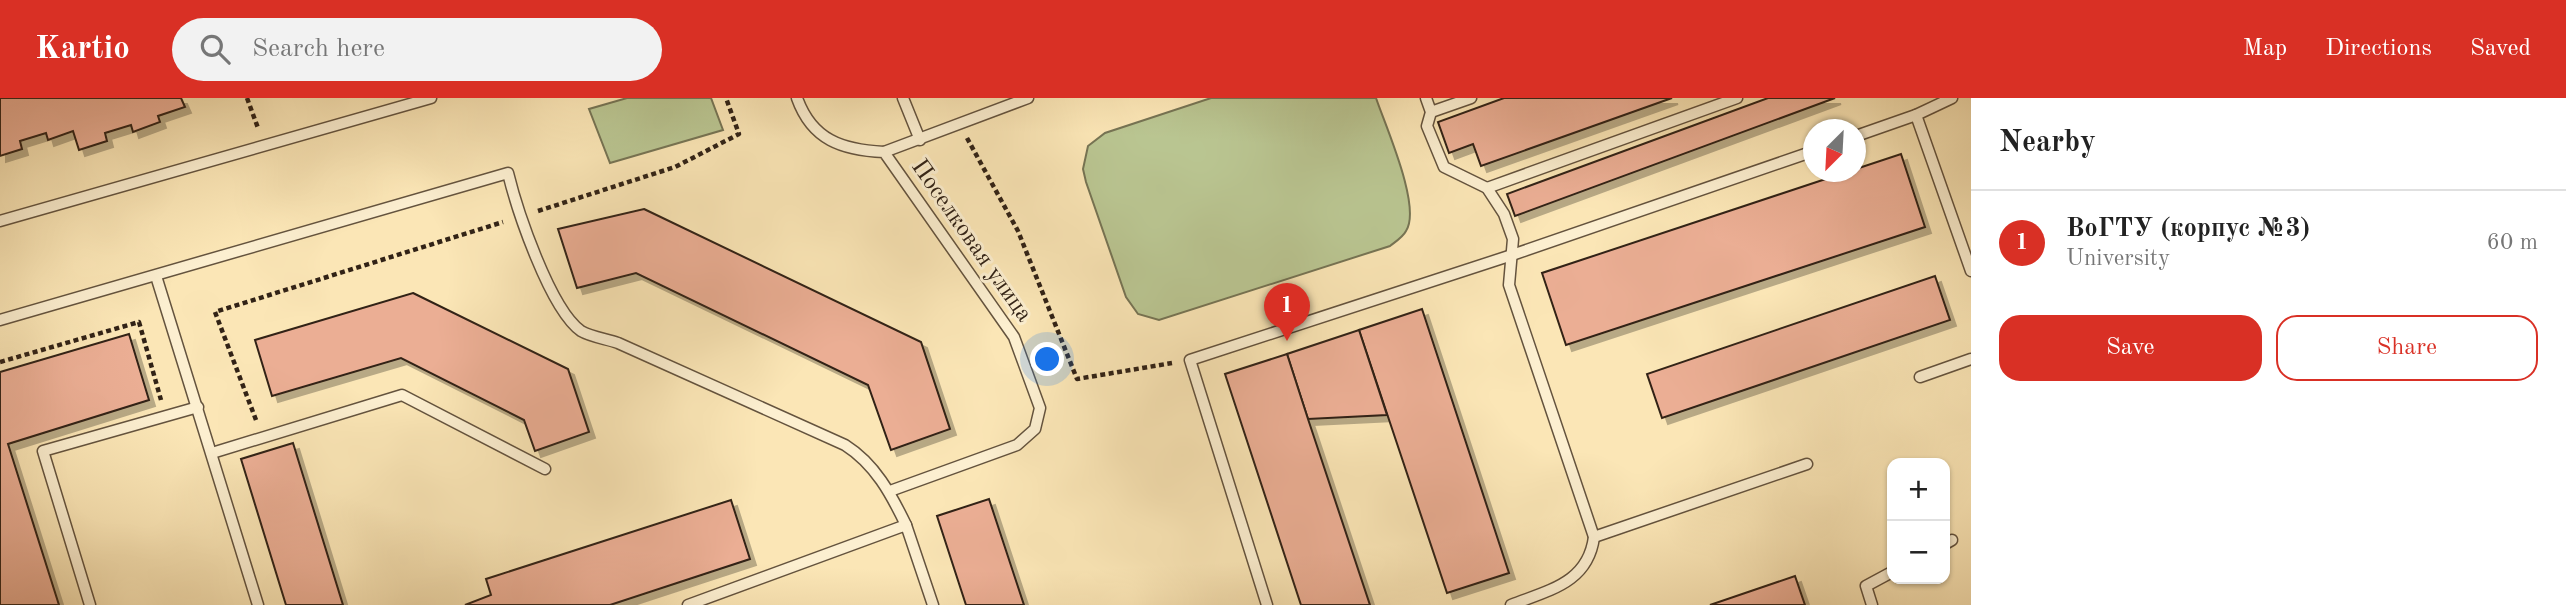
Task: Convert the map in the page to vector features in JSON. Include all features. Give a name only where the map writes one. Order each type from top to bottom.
[{"type":"lane","points":[[0,221],[431,98]]},
{"type":"lane","name":"Поселковая улица","points":[[797,98],[813,129],[828,139],[865,151],[884,152],[1014,337],[1040,408],[1035,429],[1017,445],[890,491]]},
{"type":"lane","points":[[903,98],[920,140]]},
{"type":"lane","points":[[884,152],[960,126],[1028,98]]},
{"type":"lane","points":[[1426,98],[1431,112],[1427,126],[1444,167],[1487,188],[1513,239],[1509,285],[1594,537],[1592,554],[1581,571],[1566,584],[1511,605]]},
{"type":"lane","points":[[1431,112],[1471,98]]},
{"type":"lane","points":[[1487,188],[1737,98]]},
{"type":"lane","points":[[1866,132],[1916,115],[1952,98]]},
{"type":"lane","points":[[1916,115],[1971,271]]},
{"type":"lane","points":[[1267,605],[1190,360],[1512,255],[1803,155]]},
{"type":"lane","points":[[0,320],[508,173],[519,217],[559,303],[581,331],[618,343],[845,444],[861,455],[890,491],[906,525],[933,605]]},
{"type":"lane","points":[[156,276],[258,605]]},
{"type":"lane","points":[[1920,377],[1971,359]]},
{"type":"lane","points":[[212,453],[402,395],[545,469]]},
{"type":"lane","points":[[90,605],[44,451],[165,414],[198,407]]},
{"type":"lane","points":[[1594,537],[1807,464]]},
{"type":"lane","points":[[688,605],[906,525]]},
{"type":"lane","points":[[1872,605],[1866,586],[1887,575]]},
{"type":"path","points":[[247,98],[264,145]]},
{"type":"path","points":[[263,437],[215,312],[675,167],[739,134],[726,98]]},
{"type":"path","points":[[960,126],[1018,231],[1077,379],[1190,360]]},
{"type":"path","points":[[0,362],[139,322],[165,414]]},
{"type":"green space","points":[[627,98],[711,98],[723,130],[610,163],[589,109]]},
{"type":"green space","points":[[1211,98],[1376,98],[1406,185],[1410,220],[1405,233],[1390,246],[1159,320],[1138,314],[1126,297],[1086,182],[1083,169],[1088,146],[1105,133]]},
{"type":"building","points":[[0,98],[181,98],[185,107],[158,116],[160,122],[133,132],[131,125],[105,133],[107,141],[79,150],[73,131],[48,140],[46,133],[20,141],[22,149],[0,156]]},
{"type":"building","points":[[1504,98],[1672,98],[1481,166],[1473,144],[1449,153],[1438,122]]},
{"type":"building","points":[[1768,98],[1835,98],[1515,216],[1507,194]]},
{"type":"building","points":[[1901,154],[1925,227],[1566,345],[1542,273],[1817,182],[1866,182],[1866,166]]},
{"type":"building","points":[[644,209],[921,342],[950,429],[891,450],[868,385],[636,273],[577,288],[558,229]]},
{"type":"building","points":[[1935,276],[1950,320],[1662,418],[1647,374]]},
{"type":"building","points":[[413,293],[568,369],[589,432],[535,451],[524,420],[401,358],[272,396],[255,340]]},
{"type":"building","points":[[1422,309],[1509,573],[1447,593],[1359,330]]},
{"type":"building","points":[[1359,330],[1387,415],[1308,419],[1287,354]]},
{"type":"building","points":[[129,334],[149,400],[8,444],[59,605],[0,605],[0,372]]},
{"type":"building","points":[[1287,354],[1370,605],[1301,605],[1225,374]]},
{"type":"building","points":[[293,443],[343,605],[286,605],[241,459]]},
{"type":"building","points":[[989,499],[1024,605],[966,605],[937,516]]},
{"type":"building","points":[[731,500],[750,559],[610,605],[465,605],[491,595],[486,579]]},
{"type":"building","points":[[1795,576],[1805,605],[1710,605]]},
{"type":"place","name":"ВоГТУ (корпус №3)","points":[[1287,341]]}]
